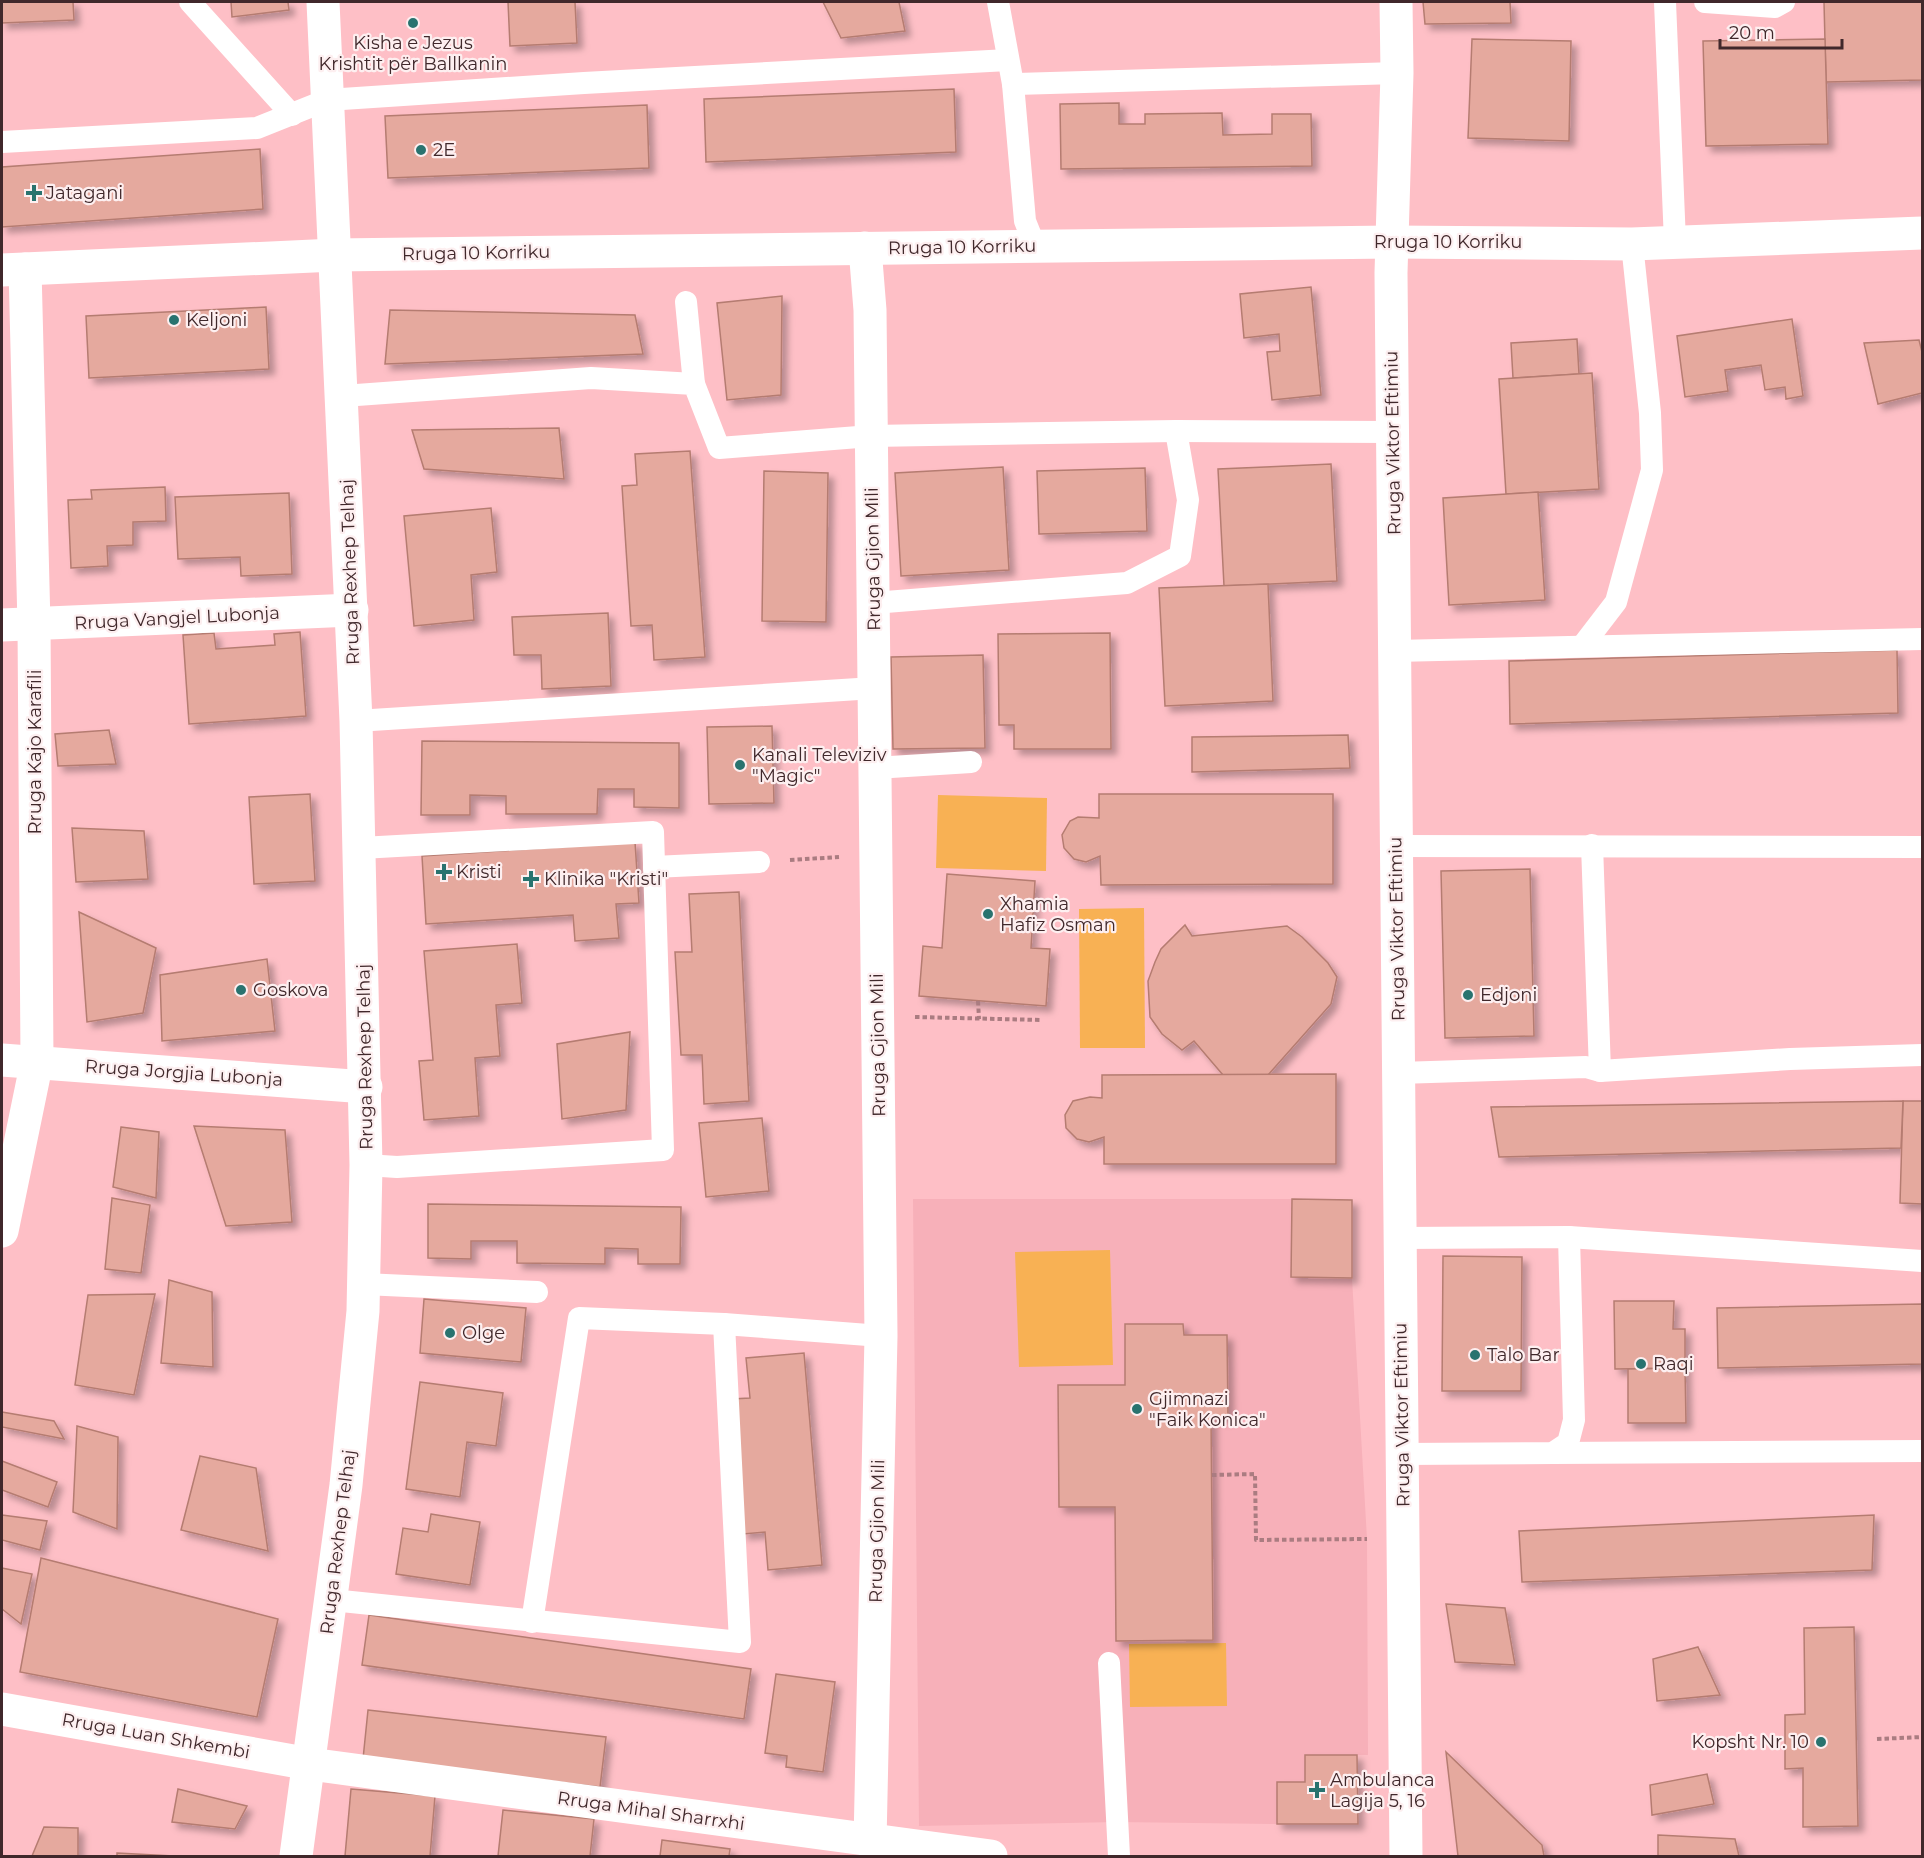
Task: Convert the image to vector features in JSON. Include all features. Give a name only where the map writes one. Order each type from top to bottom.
[{"type":"street","name":"Rruga Rexhep Telhaj","points":[[297,1857],[346,1485],[364,1284],[366,1165],[361,848],[343,396],[323,2]]},
{"type":"street","name":"Rruga Viktor Eftimiu","points":[[1396,2],[1397,73],[1391,242],[1392,432],[1406,1857]]},
{"type":"street","name":"Rruga 10 Korriku","points":[[13,270],[335,255],[1391,242],[1632,244],[1923,233]]},
{"type":"street","name":"Rruga Gjion Mili","points":[[865,248],[870,310],[881,1336],[870,1842]]},
{"type":"street","name":"Rruga Kajo Karafili","points":[[2,1231],[37,1061],[34,625],[13,270]]},
{"type":"street","name":"Rruga Vangjel Lubonja","points":[[2,625],[352,610]]},
{"type":"street","name":"Rruga Jorgjia Lubonja","points":[[2,1060],[366,1087]]},
{"type":"street","name":"Rruga Luan Shkembi","points":[[2,1709],[310,1764]]},
{"type":"street","name":"Rruga Mihal Sharrxhi","points":[[310,1764],[991,1857]]},
{"type":"lane","points":[[190,2],[292,115]]},
{"type":"lane","points":[[998,2],[1013,84],[1025,221],[1035,246]]},
{"type":"lane","points":[[1665,2],[1675,242]]},
{"type":"lane","points":[[1705,2],[1775,7],[1784,2]]},
{"type":"lane","points":[[2,142],[257,128],[327,100],[584,83],[1008,60]]},
{"type":"lane","points":[[1013,84],[1397,73]]},
{"type":"lane","points":[[1583,645],[1616,602],[1652,470],[1650,413],[1632,244]]},
{"type":"lane","points":[[686,302],[694,384],[719,448],[871,436],[1176,431],[1392,432]]},
{"type":"lane","points":[[343,396],[591,378],[694,384]]},
{"type":"lane","points":[[873,603],[1126,583],[1180,556],[1188,500],[1176,431]]},
{"type":"lane","points":[[1395,651],[1923,639]]},
{"type":"lane","points":[[356,721],[874,688]]},
{"type":"lane","points":[[875,768],[971,762]]},
{"type":"lane","points":[[361,848],[653,832],[663,1150],[397,1167],[366,1165]]},
{"type":"lane","points":[[1592,845],[1600,1071]]},
{"type":"lane","points":[[1396,846],[1923,847]]},
{"type":"lane","points":[[654,867],[759,862]]},
{"type":"lane","points":[[1399,1073],[1586,1067],[1600,1071],[1790,1059],[1923,1055]]},
{"type":"lane","points":[[1400,1238],[1569,1237],[1923,1261]]},
{"type":"lane","points":[[1553,1453],[1568,1443],[1574,1420],[1569,1237]]},
{"type":"lane","points":[[364,1284],[537,1292]]},
{"type":"lane","points":[[532,1622],[579,1318],[724,1324],[881,1336]]},
{"type":"lane","points":[[332,1600],[370,1602],[532,1622],[740,1642],[724,1324]]},
{"type":"lane","points":[[1402,1454],[1923,1451]]},
{"type":"lane","points":[[1109,1663],[1119,1857]]},
{"type":"path","points":[[978,1001],[979,1019]]},
{"type":"path","points":[[877,1017],[1041,1020]]},
{"type":"path","points":[[1212,1475],[1255,1474],[1256,1540],[1403,1539]]},
{"type":"path","points":[[1877,1739],[1923,1737]]},
{"type":"shaded area","points":[[938,795],[1047,798],[1046,871],[936,868]]},
{"type":"shaded area","points":[[1144,908],[1145,1048],[1080,1048],[1079,909]]},
{"type":"shaded area","name":"Gjimnazi \"Faik Konica\"","points":[[913,1199],[1292,1199],[1291,1277],[1352,1278],[1367,1539],[1368,1755],[1305,1755],[1305,1782],[1277,1782],[1277,1824],[1117,1822],[919,1826]]},
{"type":"shaded area","points":[[1110,1250],[1113,1365],[1019,1367],[1015,1252]]},
{"type":"shaded area","points":[[1226,1643],[1227,1706],[1130,1707],[1129,1644]]},
{"type":"building","points":[[2,2],[73,2],[74,20],[2,23]]},
{"type":"building","points":[[231,2],[288,2],[289,10],[232,17]]},
{"type":"building","points":[[508,2],[575,2],[577,43],[510,46]]},
{"type":"building","points":[[823,2],[899,2],[905,31],[841,38]]},
{"type":"building","points":[[1423,2],[1510,2],[1511,23],[1425,24]]},
{"type":"building","points":[[1824,2],[1922,2],[1922,80],[1826,82]]},
{"type":"building","points":[[1472,39],[1571,41],[1569,141],[1468,138]]},
{"type":"building","points":[[1825,39],[1828,144],[1706,146],[1703,41]]},
{"type":"building","points":[[954,89],[956,152],[706,162],[704,99]]},
{"type":"building","points":[[1119,103],[1119,124],[1145,124],[1145,114],[1222,113],[1223,135],[1272,134],[1272,114],[1311,114],[1312,166],[1061,169],[1060,104]]},
{"type":"building","points":[[647,105],[649,168],[388,178],[385,116]]},
{"type":"building","points":[[260,149],[263,209],[2,227],[2,167]]},
{"type":"building","points":[[1311,287],[1321,395],[1272,400],[1267,352],[1280,351],[1279,334],[1244,338],[1240,294]]},
{"type":"building","points":[[782,296],[781,395],[727,400],[717,303]]},
{"type":"building","points":[[266,307],[269,369],[89,378],[86,316]]},
{"type":"building","points":[[390,310],[635,315],[643,354],[385,364]]},
{"type":"building","points":[[1792,319],[1803,396],[1786,399],[1785,387],[1765,390],[1761,365],[1725,370],[1728,391],[1685,397],[1677,336]]},
{"type":"building","points":[[1577,339],[1579,374],[1513,378],[1511,343]]},
{"type":"building","points":[[1919,340],[1922,352],[1922,393],[1878,404],[1864,343]]},
{"type":"building","points":[[1592,373],[1599,489],[1506,494],[1499,379]]},
{"type":"building","points":[[559,428],[564,479],[424,469],[412,430]]},
{"type":"building","points":[[690,451],[705,657],[654,660],[652,625],[631,626],[622,486],[637,485],[635,454]]},
{"type":"building","points":[[1331,464],[1337,581],[1224,586],[1218,469]]},
{"type":"building","points":[[1003,467],[1009,570],[901,576],[895,473]]},
{"type":"building","points":[[1145,468],[1147,531],[1039,534],[1037,471]]},
{"type":"building","points":[[764,471],[828,473],[826,622],[762,621]]},
{"type":"building","points":[[165,487],[166,521],[133,522],[133,545],[107,546],[108,566],[71,568],[68,500],[92,499],[91,490]]},
{"type":"building","points":[[1538,492],[1545,600],[1449,605],[1443,498]]},
{"type":"building","points":[[289,493],[292,574],[241,576],[240,557],[178,559],[175,497]]},
{"type":"building","points":[[491,508],[497,572],[471,575],[474,620],[414,626],[404,516]]},
{"type":"building","points":[[1268,584],[1273,701],[1165,706],[1159,588]]},
{"type":"building","points":[[608,613],[611,686],[542,689],[541,655],[514,655],[512,617]]},
{"type":"building","points":[[300,632],[306,716],[189,724],[183,635],[214,633],[216,649],[275,645],[274,634]]},
{"type":"building","points":[[1110,633],[1111,749],[1014,749],[1014,725],[999,725],[998,634]]},
{"type":"building","points":[[1897,650],[1898,713],[1510,724],[1509,661]]},
{"type":"building","points":[[983,655],[985,748],[893,749],[891,657]]},
{"type":"building","name":"Kanali Televiziv \"Magic\"","points":[[772,726],[774,803],[709,804],[707,727]]},
{"type":"building","points":[[109,730],[116,764],[58,766],[55,734]]},
{"type":"building","points":[[1348,735],[1350,768],[1192,772],[1192,737]]},
{"type":"building","points":[[422,741],[679,743],[679,808],[634,807],[634,789],[598,789],[597,814],[506,814],[506,796],[470,795],[470,815],[421,815]]},
{"type":"building","points":[[310,794],[315,881],[254,884],[249,797]]},
{"type":"building","points":[[1099,794],[1333,794],[1333,884],[1101,885],[1100,856],[1086,862],[1074,859],[1064,848],[1062,835],[1070,821],[1078,817],[1099,818]]},
{"type":"building","points":[[72,828],[144,831],[148,879],[76,882]]},
{"type":"building","name":"Klinika \"Kristi\"","points":[[635,842],[639,903],[616,904],[619,938],[575,941],[573,915],[426,924],[422,856]]},
{"type":"building","points":[[1530,869],[1534,1036],[1445,1038],[1441,871]]},
{"type":"building","name":"Xhamia Hafiz Osman","points":[[947,874],[1035,881],[1031,948],[1050,949],[1046,1006],[919,996],[923,946],[942,948]]},
{"type":"building","points":[[739,892],[749,1101],[704,1104],[702,1055],[681,1055],[675,952],[692,952],[689,894]]},
{"type":"building","points":[[79,912],[156,948],[143,1013],[87,1022]]},
{"type":"building","points":[[1185,925],[1192,936],[1287,926],[1302,937],[1328,963],[1337,977],[1331,1004],[1268,1075],[1223,1075],[1194,1041],[1182,1050],[1162,1034],[1150,1017],[1148,981],[1155,962],[1161,949]]},
{"type":"building","points":[[517,944],[522,1003],[496,1005],[500,1056],[475,1058],[479,1116],[424,1120],[419,1061],[433,1060],[424,951]]},
{"type":"building","points":[[267,959],[275,1031],[162,1041],[160,975]]},
{"type":"building","points":[[630,1032],[626,1110],[562,1119],[557,1044]]},
{"type":"building","points":[[1336,1074],[1336,1164],[1104,1164],[1104,1137],[1089,1142],[1077,1139],[1066,1128],[1065,1115],[1073,1101],[1090,1097],[1102,1098],[1102,1075]]},
{"type":"building","points":[[1903,1101],[1922,1101],[1922,1204],[1900,1203]]},
{"type":"building","points":[[1903,1101],[1901,1148],[1499,1157],[1491,1107]]},
{"type":"building","points":[[762,1118],[769,1191],[706,1197],[699,1123]]},
{"type":"building","points":[[194,1126],[285,1130],[292,1222],[226,1226]]},
{"type":"building","points":[[121,1127],[159,1132],[156,1198],[113,1187]]},
{"type":"building","points":[[112,1198],[150,1205],[141,1273],[105,1269]]},
{"type":"building","points":[[1292,1199],[1352,1200],[1352,1278],[1291,1277]]},
{"type":"building","points":[[428,1204],[681,1207],[680,1264],[638,1264],[638,1249],[605,1248],[605,1264],[517,1263],[517,1241],[471,1241],[471,1259],[428,1258]]},
{"type":"building","points":[[1443,1256],[1522,1257],[1521,1391],[1442,1391]]},
{"type":"building","points":[[169,1280],[212,1292],[213,1367],[161,1363]]},
{"type":"building","points":[[155,1294],[134,1395],[75,1385],[88,1295]]},
{"type":"building","points":[[424,1299],[526,1308],[521,1362],[420,1353]]},
{"type":"building","points":[[1614,1301],[1674,1301],[1673,1329],[1685,1329],[1685,1368],[1615,1369]]},
{"type":"building","points":[[1922,1304],[1922,1364],[1718,1368],[1717,1308]]},
{"type":"building","points":[[1125,1324],[1183,1324],[1184,1335],[1227,1335],[1228,1417],[1211,1417],[1213,1640],[1116,1641],[1115,1507],[1059,1507],[1058,1385],[1125,1385]]},
{"type":"building","points":[[804,1353],[822,1565],[768,1570],[765,1532],[743,1534],[731,1399],[750,1398],[746,1358]]},
{"type":"building","points":[[1685,1368],[1686,1423],[1628,1423],[1628,1369]]},
{"type":"building","points":[[420,1382],[503,1393],[496,1446],[467,1442],[460,1497],[406,1489]]},
{"type":"building","points":[[2,1412],[54,1421],[64,1439],[2,1427]]},
{"type":"building","points":[[77,1426],[118,1437],[117,1529],[73,1512]]},
{"type":"building","points":[[200,1456],[256,1468],[268,1551],[181,1530]]},
{"type":"building","points":[[2,1461],[57,1482],[48,1507],[2,1490]]},
{"type":"building","points":[[431,1514],[480,1522],[470,1585],[396,1574],[403,1528],[428,1532]]},
{"type":"building","points":[[2,1515],[47,1521],[40,1550],[2,1540]]},
{"type":"building","points":[[1874,1515],[1872,1570],[1522,1582],[1519,1531]]},
{"type":"building","points":[[41,1558],[278,1619],[257,1717],[20,1672]]},
{"type":"building","points":[[2,1568],[32,1574],[21,1624],[2,1609]]},
{"type":"building","points":[[1446,1604],[1505,1608],[1515,1665],[1455,1662]]},
{"type":"building","points":[[369,1615],[751,1669],[744,1719],[362,1665]]},
{"type":"building","name":"Kopsht Nr. 10","points":[[1854,1627],[1858,1826],[1803,1827],[1803,1768],[1785,1769],[1785,1715],[1805,1714],[1804,1628]]},
{"type":"building","points":[[1698,1647],[1720,1695],[1657,1701],[1653,1659]]},
{"type":"building","points":[[776,1674],[835,1682],[823,1772],[786,1767],[787,1756],[765,1753]]},
{"type":"building","points":[[368,1710],[606,1737],[600,1787],[363,1759]]},
{"type":"building","points":[[1446,1752],[1542,1845],[1544,1856],[1458,1856]]},
{"type":"building","name":"Ambulanca Lagija 5, 16","points":[[1305,1755],[1357,1755],[1358,1824],[1277,1824],[1277,1782],[1305,1782]]},
{"type":"building","points":[[1707,1774],[1714,1804],[1652,1815],[1650,1785]]},
{"type":"building","points":[[178,1789],[247,1806],[235,1829],[172,1822]]},
{"type":"building","points":[[351,1789],[435,1796],[430,1856],[345,1856]]},
{"type":"building","points":[[503,1810],[594,1819],[590,1856],[498,1856]]},
{"type":"building","points":[[44,1827],[78,1828],[78,1856],[32,1856]]},
{"type":"building","points":[[1658,1835],[1735,1839],[1739,1856],[1658,1856]]},
{"type":"building","points":[[662,1840],[730,1849],[729,1856],[660,1856]]},
{"type":"building","points":[[117,1853],[174,1856],[117,1856]]},
{"type":"place","name":"Kisha e Jezus Krishtit për Ballkanin","points":[[413,23]]},
{"type":"place","name":"2E","points":[[421,150]]},
{"type":"place","name":"Jatagani","points":[[34,193]]},
{"type":"place","name":"Keljoni","points":[[174,320]]},
{"type":"place","name":"Kanali Televiziv \"Magic\"","points":[[740,765]]},
{"type":"place","name":"Kristi","points":[[444,872]]},
{"type":"place","name":"Klinika \"Kristi\"","points":[[531,879]]},
{"type":"place","name":"Xhamia Hafiz Osman","points":[[988,914]]},
{"type":"place","name":"Goskova","points":[[241,990]]},
{"type":"place","name":"Edjoni","points":[[1468,995]]},
{"type":"place","name":"Olge","points":[[450,1333]]},
{"type":"place","name":"Talo Bar","points":[[1475,1355]]},
{"type":"place","name":"Raqi","points":[[1641,1364]]},
{"type":"place","name":"Gjimnazi \"Faik Konica\"","points":[[1137,1409]]},
{"type":"place","name":"Kopsht Nr. 10","points":[[1821,1742]]},
{"type":"place","name":"Ambulanca Lagija 5, 16","points":[[1317,1790]]}]
